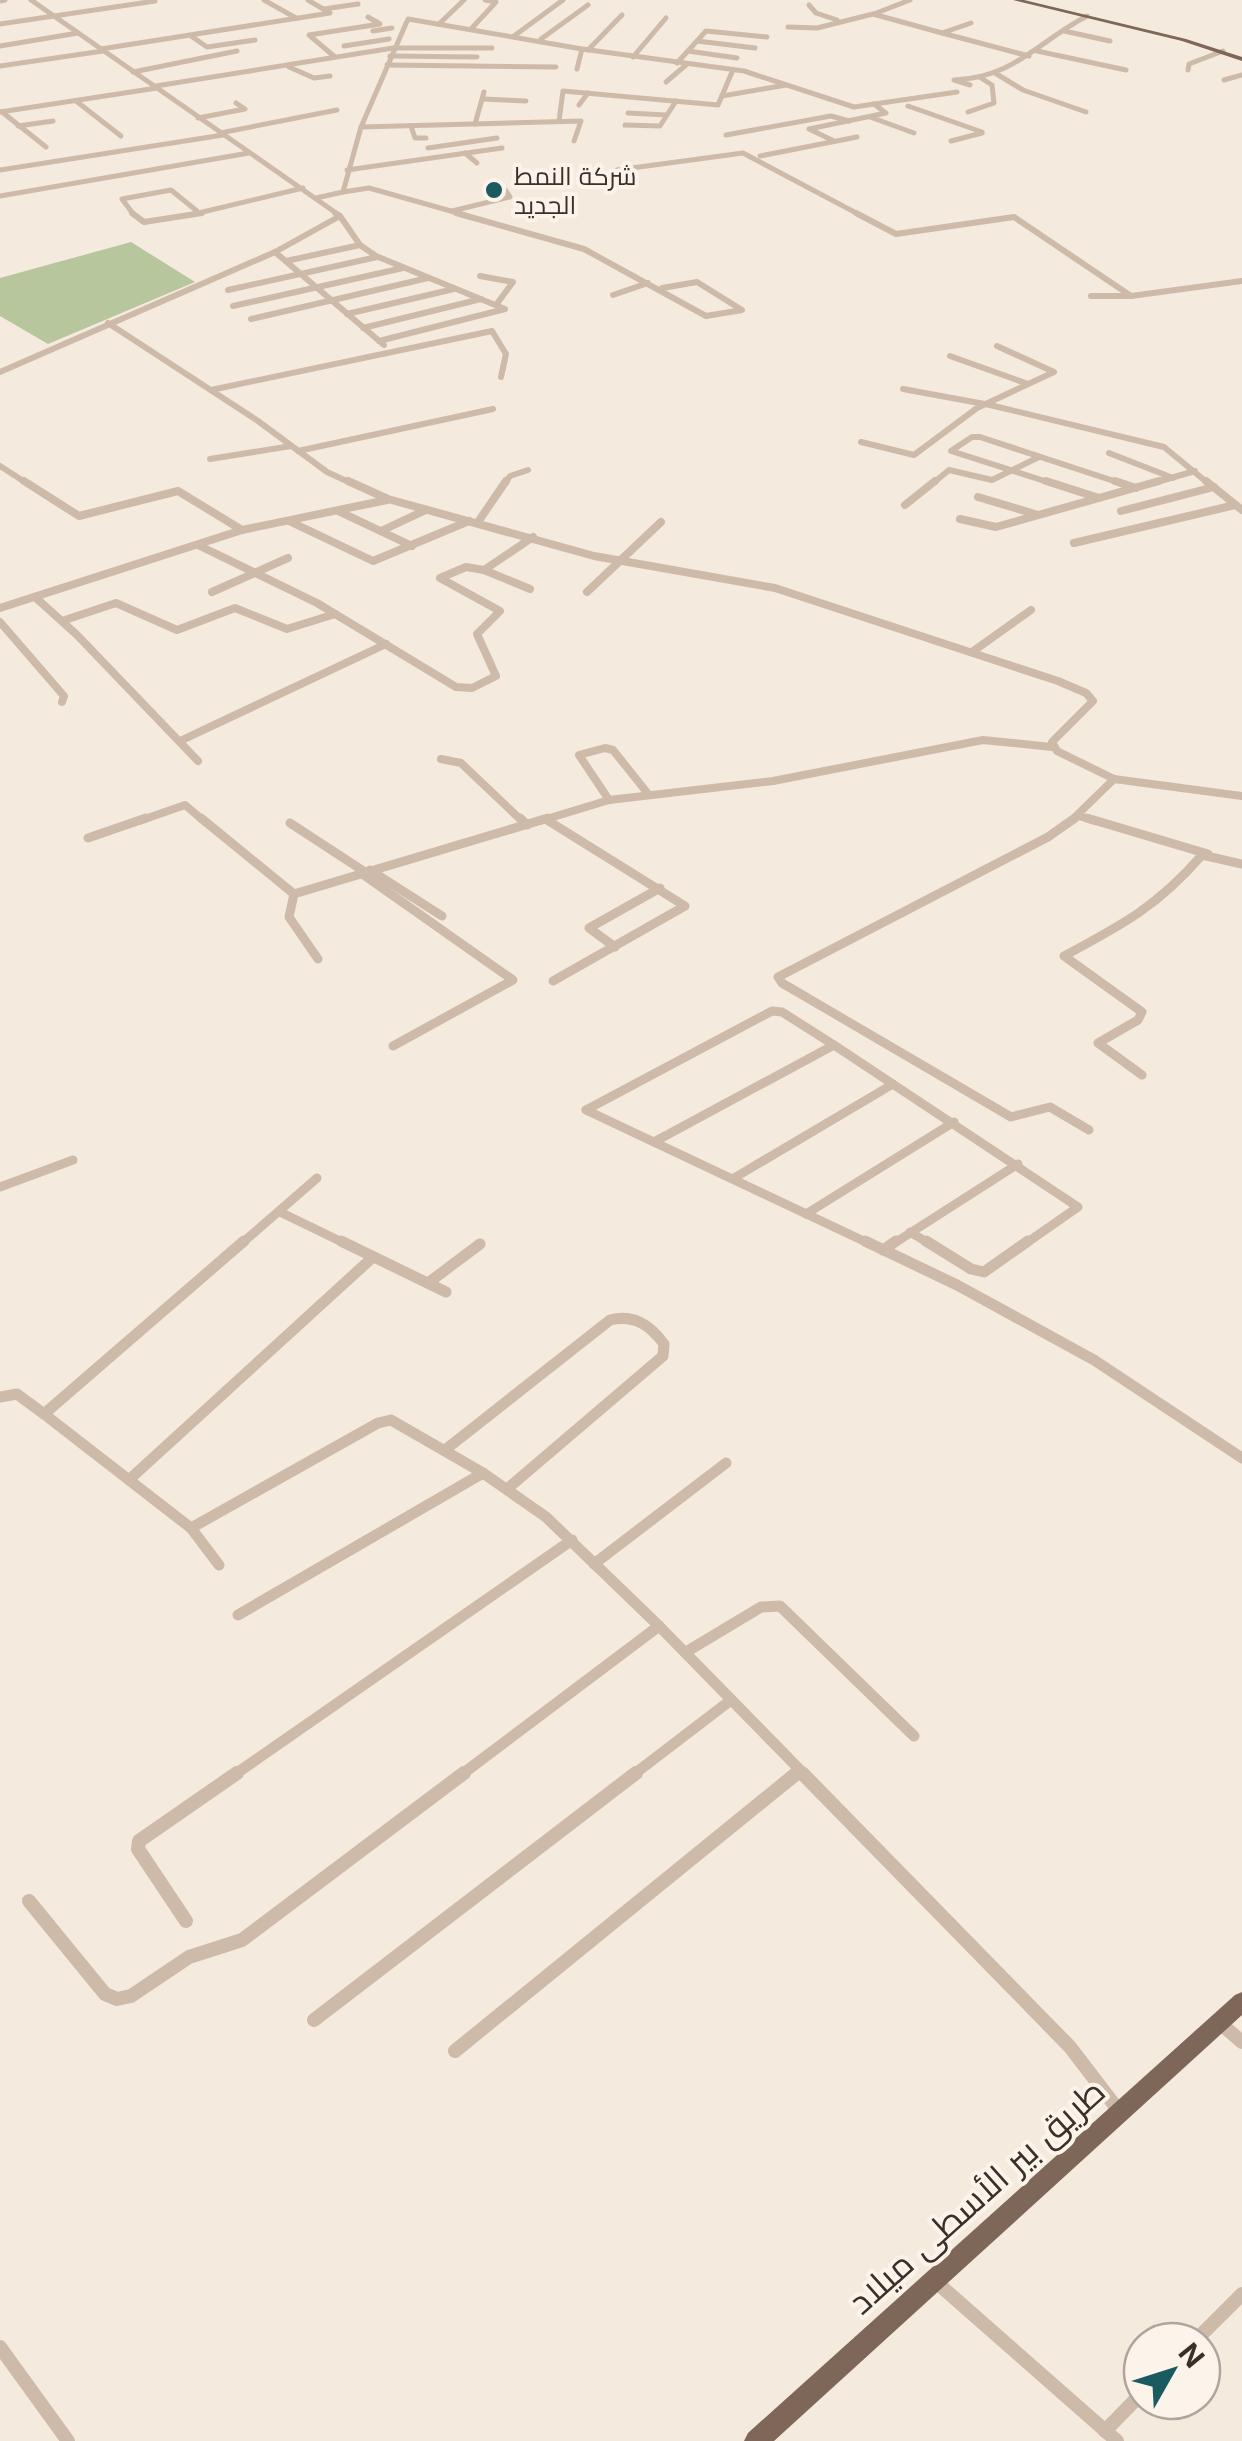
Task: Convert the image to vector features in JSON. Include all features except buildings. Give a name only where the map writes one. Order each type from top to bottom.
[{"type":"main road","points":[[1016,0],[1223,51],[1242,60]]},
{"type":"main road","name":"طريق بير الأسطى ميلاد","points":[[756,2441],[1242,2002]]},
{"type":"street","points":[[32,0],[41,0]]},
{"type":"street","points":[[32,0],[303,188],[340,216],[360,245],[378,257],[504,310],[379,341]]},
{"type":"street","points":[[264,0],[296,19]]},
{"type":"street","points":[[0,62],[330,13],[308,0]]},
{"type":"street","points":[[324,10],[361,6],[350,0]]},
{"type":"street","points":[[439,24],[464,0]]},
{"type":"street","points":[[471,29],[496,2],[485,0]]},
{"type":"street","points":[[514,36],[563,0]]},
{"type":"street","points":[[788,27],[817,28],[910,0]]},
{"type":"street","points":[[0,24],[155,2]]},
{"type":"street","points":[[810,4],[820,16],[842,22]]},
{"type":"street","points":[[540,40],[588,5]]},
{"type":"street","points":[[872,14],[1029,56]]},
{"type":"street","points":[[335,58],[309,35],[380,24],[368,16]]},
{"type":"street","points":[[578,70],[585,50],[622,16]]},
{"type":"street","points":[[951,142],[982,132],[963,122],[908,106],[970,85],[954,80],[981,78],[1019,66],[1087,16]]},
{"type":"street","points":[[633,56],[666,18]]},
{"type":"street","points":[[343,192],[361,127],[406,20],[677,64],[744,71],[850,107],[957,92]]},
{"type":"street","points":[[942,33],[970,23]]},
{"type":"street","points":[[355,54],[330,36],[392,28]]},
{"type":"street","points":[[225,30],[243,42]]},
{"type":"street","points":[[677,64],[710,30],[767,37]]},
{"type":"street","points":[[1064,31],[1110,40]]},
{"type":"street","points":[[0,46],[79,33]]},
{"type":"street","points":[[190,36],[207,47],[255,40]]},
{"type":"street","points":[[344,46],[389,38]]},
{"type":"street","points":[[697,41],[755,48]]},
{"type":"street","points":[[239,74],[393,48],[492,48]]},
{"type":"street","points":[[472,75],[479,48]]},
{"type":"street","points":[[133,72],[238,50]]},
{"type":"street","points":[[688,51],[737,58]]},
{"type":"street","points":[[1036,51],[1126,70]]},
{"type":"street","points":[[1188,70],[1189,64],[1223,51]]},
{"type":"street","points":[[390,56],[477,57]]},
{"type":"street","points":[[666,82],[686,65]]},
{"type":"street","points":[[1,112],[292,66],[314,78],[330,76]]},
{"type":"street","points":[[387,66],[440,70],[475,66],[556,67]]},
{"type":"street","points":[[505,78],[507,66]]},
{"type":"street","points":[[542,80],[543,67]]},
{"type":"street","points":[[178,83],[188,72]]},
{"type":"street","points":[[559,121],[562,91],[714,105],[720,103],[732,72]]},
{"type":"street","points":[[996,73],[1022,90],[1086,112]]},
{"type":"street","points":[[1224,80],[1242,76]]},
{"type":"street","points":[[968,112],[994,103],[992,85],[981,78]]},
{"type":"street","points":[[722,96],[787,85]]},
{"type":"street","points":[[579,105],[588,92]]},
{"type":"street","points":[[475,124],[484,96],[526,101]]},
{"type":"street","points":[[76,101],[121,136]]},
{"type":"street","points":[[626,125],[660,126],[676,102]]},
{"type":"street","points":[[198,118],[244,109],[236,103]]},
{"type":"street","points":[[832,140],[810,129],[886,113],[874,104]]},
{"type":"street","points":[[0,170],[222,134],[337,110]]},
{"type":"street","points":[[1,112],[46,147]]},
{"type":"street","points":[[628,113],[666,115]]},
{"type":"street","points":[[793,179],[726,134],[831,116],[849,121]]},
{"type":"street","points":[[869,117],[914,133]]},
{"type":"street","points":[[18,126],[53,122]]},
{"type":"street","points":[[361,127],[582,122],[574,141]]},
{"type":"street","points":[[410,126],[416,138],[426,138]]},
{"type":"street","points":[[760,156],[858,137]]},
{"type":"street","points":[[428,148],[498,138]]},
{"type":"street","points":[[459,144],[477,163]]},
{"type":"street","points":[[347,170],[499,148],[505,156]]},
{"type":"street","points":[[0,196],[250,153]]},
{"type":"street","points":[[617,170],[738,153],[753,156],[896,234],[1014,217],[1131,296]]},
{"type":"street","points":[[197,211],[173,190],[122,199],[144,222],[197,211],[303,188]]},
{"type":"street","points":[[316,198],[369,188],[584,248],[623,273],[662,288],[706,316],[742,310],[697,282],[662,288]]},
{"type":"street","points":[[450,211],[510,198],[506,190]]},
{"type":"street","points":[[0,372],[275,252],[340,216]]},
{"type":"street","points":[[286,262],[360,245]]},
{"type":"street","points":[[275,252],[392,352]]},
{"type":"street","points":[[228,290],[378,257]]},
{"type":"street","points":[[233,306],[404,268]]},
{"type":"street","points":[[480,276],[513,282],[496,305]]},
{"type":"street","points":[[251,319],[429,278]]},
{"type":"street","points":[[473,296],[492,278]]},
{"type":"street","points":[[1091,296],[1131,296],[1242,281]]},
{"type":"street","points":[[613,295],[648,283]]},
{"type":"street","points":[[347,314],[455,288]]},
{"type":"street","points":[[363,328],[482,299]]},
{"type":"street","points":[[108,324],[340,480],[388,499],[622,562],[755,584],[972,652],[1090,695],[1091,704],[1052,742],[1052,747]]},
{"type":"street","points":[[211,390],[492,332],[506,354],[501,377]]},
{"type":"street","points":[[861,442],[914,455],[965,416],[1054,370],[996,346]]},
{"type":"street","points":[[950,356],[1028,384]]},
{"type":"street","points":[[903,389],[990,405],[1164,448],[1239,508]]},
{"type":"street","points":[[210,459],[295,448],[493,409]]},
{"type":"street","points":[[1099,498],[951,451],[975,437],[1136,488]]},
{"type":"street","points":[[1109,453],[1173,478]]},
{"type":"street","points":[[905,505],[949,470],[988,480],[1039,457]]},
{"type":"street","points":[[0,466],[78,516],[178,490],[242,530]]},
{"type":"street","points":[[288,520],[372,562],[474,522],[510,476],[528,470]]},
{"type":"street","points":[[960,519],[992,528],[1195,472]]},
{"type":"street","points":[[1121,511],[1214,487]]},
{"type":"street","points":[[978,497],[1036,515]]},
{"type":"street","points":[[0,608],[242,530],[388,499]]},
{"type":"street","points":[[1074,543],[1239,508]]},
{"type":"street","points":[[381,532],[428,510]]},
{"type":"street","points":[[337,511],[412,546]]},
{"type":"street","points":[[587,592],[661,522]]},
{"type":"street","points":[[484,570],[533,538]]},
{"type":"street","points":[[200,546],[335,614],[448,686],[472,688],[496,676],[477,634],[500,611],[440,578],[466,567],[484,570],[530,589]]},
{"type":"street","points":[[212,592],[288,558]]},
{"type":"street","points":[[35,597],[198,761]]},
{"type":"street","points":[[62,621],[116,603],[178,630],[236,608],[287,629],[335,614]]},
{"type":"street","points":[[972,652],[1031,610]]},
{"type":"street","points":[[0,622],[64,696],[62,702]]},
{"type":"street","points":[[180,742],[386,644]]},
{"type":"street","points":[[294,894],[609,800],[772,781],[984,740],[1052,747],[1114,779],[1242,796]]},
{"type":"street","points":[[609,800],[579,755],[605,748],[613,750],[650,794]]},
{"type":"street","points":[[441,759],[461,763],[526,826]]},
{"type":"street","points":[[1089,1130],[1050,1107],[1044,1106],[1024,1117],[1012,1117],[797,992],[778,977],[1004,862],[1078,816],[1114,779]]},
{"type":"street","points":[[88,838],[185,805],[294,894]]},
{"type":"street","points":[[1078,816],[1242,864]]},
{"type":"street","points":[[548,820],[682,902],[684,908],[553,981]]},
{"type":"street","points":[[290,823],[442,916]]},
{"type":"street","points":[[1142,1075],[1098,1043],[1138,1020],[1142,1012],[1064,956],[1140,915],[1175,886],[1198,858],[1209,854]]},
{"type":"street","points":[[366,872],[513,980],[394,1046]]},
{"type":"street","points":[[615,947],[589,928],[660,888]]},
{"type":"street","points":[[294,894],[289,917],[318,960]]},
{"type":"street","points":[[910,1232],[970,1269],[990,1271],[1078,1209],[1075,1202],[1018,1164],[782,1012],[772,1011],[586,1110],[957,1285],[1094,1360],[1242,1458]]},
{"type":"street","points":[[654,1142],[834,1045]]},
{"type":"street","points":[[734,1178],[892,1084]]},
{"type":"street","points":[[806,1214],[954,1122]]},
{"type":"street","points":[[0,1187],[73,1160]]},
{"type":"street","points":[[882,1250],[1018,1164]]},
{"type":"street","points":[[44,1414],[317,1178]]},
{"type":"street","points":[[280,1212],[446,1292]]},
{"type":"street","points":[[428,1284],[480,1244]]},
{"type":"street","points":[[131,1478],[373,1257]]},
{"type":"street","points":[[446,1450],[610,1320],[628,1316],[653,1330],[664,1344],[663,1356],[507,1489]]},
{"type":"street","points":[[0,1396],[17,1394],[131,1478],[190,1528],[219,1565]]},
{"type":"street","points":[[190,1528],[386,1420],[400,1422],[446,1450],[507,1489],[572,1540],[1070,2047],[1120,2112]]},
{"type":"street","points":[[594,1564],[726,1463]]},
{"type":"street","points":[[238,1616],[482,1473]]},
{"type":"street","points":[[186,1921],[138,1849],[138,1840],[572,1540]]},
{"type":"street","points":[[686,1652],[761,1607],[780,1606],[914,1736]]},
{"type":"street","points":[[29,1902],[105,1994],[116,1999],[132,1996],[190,1957],[242,1940],[658,1626]]},
{"type":"street","points":[[314,2020],[731,1700]]},
{"type":"street","points":[[455,2052],[798,1772]]},
{"type":"street","points":[[1219,2022],[1242,2042]]},
{"type":"street","points":[[934,2280],[1111,2436]]},
{"type":"street","points":[[1215,2321],[1242,2294]]},
{"type":"street","points":[[0,2347],[68,2441]]},
{"type":"green space","points":[[131,242],[195,282],[48,344],[0,316],[0,278]]},
{"type":"place","name":"شركة النمط الجديد","points":[[494,190]]}]
